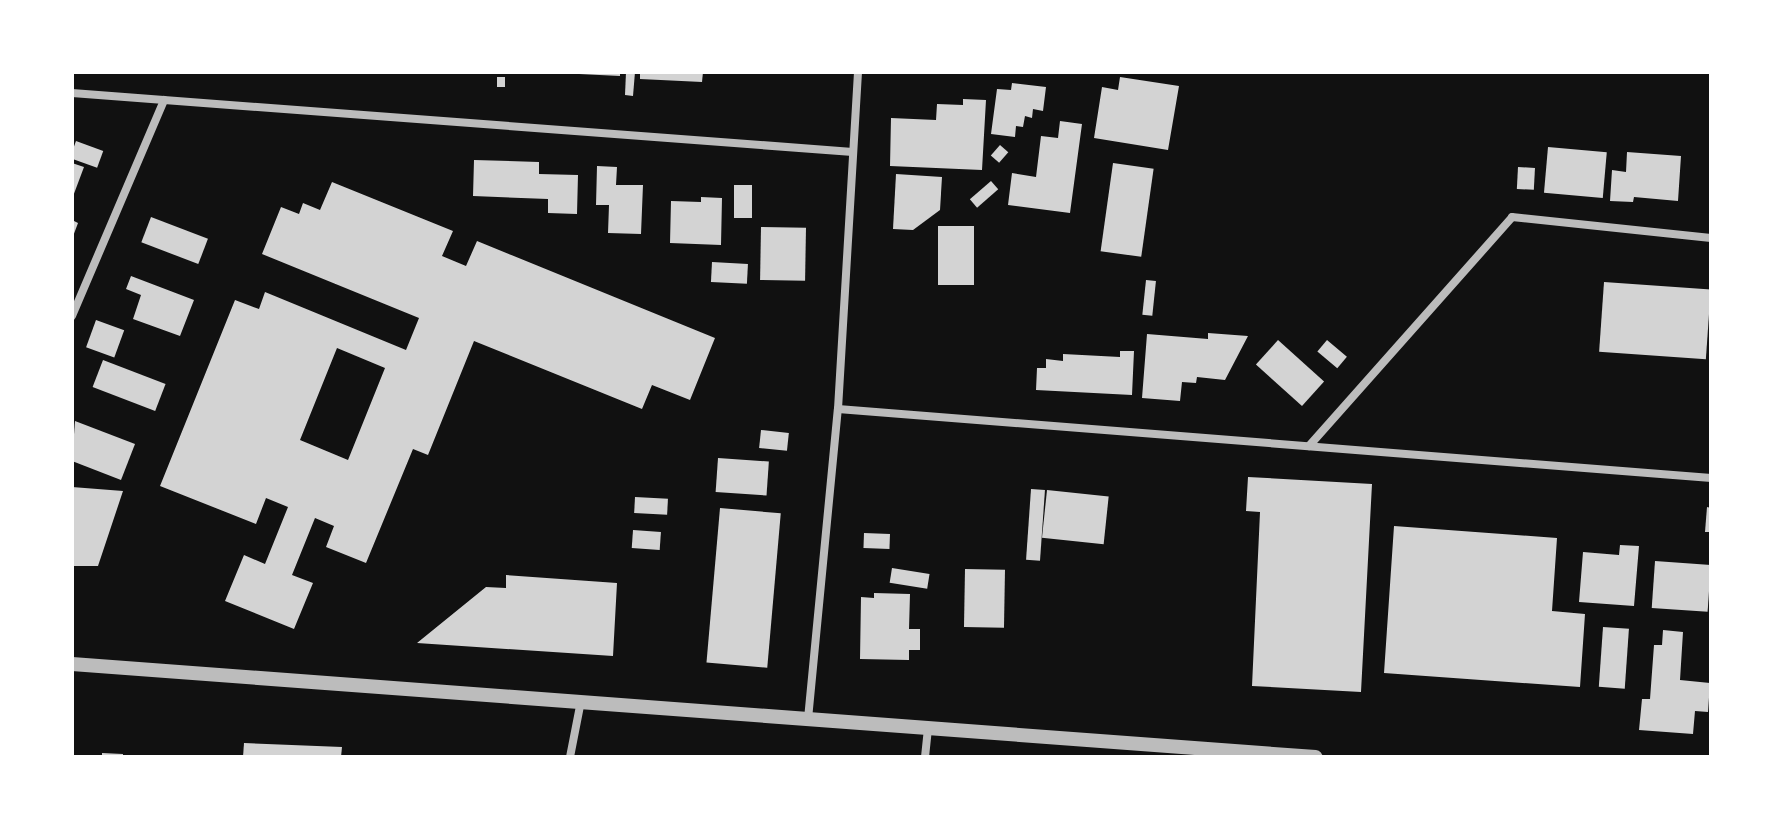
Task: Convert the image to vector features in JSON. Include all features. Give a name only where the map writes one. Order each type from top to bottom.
[{"type":"street","points":[[808,719],[838,409],[858,72]]},
{"type":"street","points":[[72,93],[853,152]]},
{"type":"street","points":[[72,316],[164,100]]},
{"type":"street","points":[[1309,446],[1512,217],[1711,238]]},
{"type":"street","points":[[838,409],[1711,478]]},
{"type":"street","points":[[72,664],[1316,757]]},
{"type":"street","points":[[570,757],[581,701]]},
{"type":"street","points":[[925,757],[928,728]]},
{"type":"building","points":[[620,72],[620,76],[579,74]]},
{"type":"building","points":[[626,72],[635,72],[633,96],[625,95]]},
{"type":"building","points":[[640,72],[703,72],[702,82],[640,79]]},
{"type":"building","points":[[497,77],[505,77],[505,87],[497,87]]},
{"type":"building","points":[[1120,77],[1179,86],[1168,150],[1094,138],[1102,87],[1118,90]]},
{"type":"building","points":[[1012,83],[1046,87],[1043,111],[1033,109],[1032,118],[1025,116],[1023,127],[1016,126],[1015,137],[991,134],[997,89],[1011,90]]},
{"type":"building","points":[[963,99],[986,100],[982,170],[890,166],[891,118],[936,120],[937,104],[963,105]]},
{"type":"building","points":[[1060,121],[1082,124],[1070,213],[1008,205],[1012,173],[1036,177],[1041,136],[1058,138]]},
{"type":"building","points":[[76,141],[103,151],[97,168],[72,159]]},
{"type":"building","points":[[1000,145],[1008,152],[999,163],[991,156]]},
{"type":"building","points":[[1548,147],[1607,152],[1603,198],[1544,193]]},
{"type":"building","points":[[1627,152],[1681,156],[1678,201],[1634,197],[1633,202],[1610,201],[1612,170],[1626,172]]},
{"type":"building","points":[[474,160],[539,162],[539,174],[578,175],[577,214],[548,213],[548,199],[473,196]]},
{"type":"building","points":[[72,163],[84,167],[72,199]]},
{"type":"building","points":[[1113,163],[1154,169],[1141,257],[1101,251]]},
{"type":"building","points":[[597,166],[617,167],[616,185],[643,185],[641,234],[608,233],[609,205],[596,205]]},
{"type":"building","points":[[1518,167],[1535,168],[1534,190],[1517,189]]},
{"type":"building","points":[[896,174],[942,177],[940,210],[913,230],[893,229]]},
{"type":"building","points":[[991,181],[998,189],[977,208],[970,199]]},
{"type":"building","points":[[332,182],[453,231],[442,256],[466,266],[477,241],[715,338],[690,400],[652,385],[642,409],[474,341],[428,455],[413,449],[366,563],[326,547],[334,526],[315,518],[292,575],[313,583],[294,629],[225,601],[244,555],[265,564],[288,507],[266,498],[256,524],[160,486],[235,300],[259,309],[265,292],[406,350],[419,318],[262,254],[281,207],[299,214],[303,203],[320,210]],"holes":[[[337,348],[385,368],[348,460],[300,440]]]},
{"type":"building","points":[[734,185],[752,185],[752,218],[734,218]]},
{"type":"building","points":[[701,197],[722,198],[721,245],[670,243],[671,201],[701,202]]},
{"type":"building","points":[[151,217],[208,239],[198,264],[141,242]]},
{"type":"building","points":[[72,220],[78,223],[72,239]]},
{"type":"building","points":[[938,226],[974,226],[974,285],[938,285]]},
{"type":"building","points":[[761,227],[806,228],[805,281],[760,280]]},
{"type":"building","points":[[712,262],[748,264],[747,284],[711,282]]},
{"type":"building","points":[[131,276],[194,300],[180,336],[133,319],[141,295],[126,289]]},
{"type":"building","points":[[1146,280],[1156,281],[1152,316],[1142,315]]},
{"type":"building","points":[[1604,282],[1711,289],[1706,359],[1599,352]]},
{"type":"building","points":[[96,320],[124,330],[114,358],[86,347]]},
{"type":"building","points":[[1208,333],[1248,336],[1225,380],[1197,377],[1196,383],[1182,382],[1180,401],[1142,398],[1147,334],[1208,339]]},
{"type":"building","points":[[1278,340],[1324,381],[1302,406],[1256,365]]},
{"type":"building","points":[[1327,340],[1347,357],[1337,368],[1317,351]]},
{"type":"building","points":[[1120,351],[1134,351],[1132,395],[1036,390],[1037,368],[1046,368],[1046,359],[1063,361],[1063,354],[1120,357]]},
{"type":"building","points":[[103,360],[166,384],[155,411],[93,387]]},
{"type":"building","points":[[75,421],[135,444],[121,480],[72,461]]},
{"type":"building","points":[[761,430],[789,433],[787,451],[759,448]]},
{"type":"building","points":[[718,458],[769,462],[767,495],[716,492]]},
{"type":"building","points":[[1248,477],[1372,484],[1361,692],[1252,686],[1260,512],[1246,511]]},
{"type":"building","points":[[72,487],[123,491],[98,566],[72,566]]},
{"type":"building","points":[[1031,489],[1045,490],[1040,561],[1026,560]]},
{"type":"building","points":[[1047,490],[1109,496],[1104,544],[1042,538]]},
{"type":"building","points":[[635,497],[668,499],[667,515],[634,513]]},
{"type":"building","points":[[1707,507],[1711,508],[1711,532],[1705,532]]},
{"type":"building","points":[[720,508],[781,513],[767,668],[706,662]]},
{"type":"building","points":[[1394,526],[1557,538],[1552,611],[1585,614],[1580,687],[1384,673]]},
{"type":"building","points":[[633,530],[661,532],[660,550],[632,548]]},
{"type":"building","points":[[864,533],[890,534],[889,549],[863,548]]},
{"type":"building","points":[[1620,545],[1639,546],[1634,606],[1579,602],[1583,552],[1619,555]]},
{"type":"building","points":[[1655,561],[1711,565],[1708,612],[1652,608]]},
{"type":"building","points":[[892,568],[930,574],[927,589],[890,583]]},
{"type":"building","points":[[965,569],[1005,570],[1004,628],[964,627]]},
{"type":"building","points":[[506,575],[617,583],[613,656],[417,643],[486,587],[506,588]]},
{"type":"building","points":[[874,593],[910,594],[909,629],[920,629],[920,650],[909,650],[909,660],[860,659],[861,597],[874,598]]},
{"type":"building","points":[[1603,627],[1629,629],[1625,689],[1599,687]]},
{"type":"building","points":[[1663,630],[1683,632],[1680,680],[1710,683],[1708,712],[1695,711],[1693,734],[1639,730],[1642,699],[1650,699],[1654,645],[1662,645]]},
{"type":"building","points":[[244,743],[342,747],[341,757],[243,757]]},
{"type":"building","points":[[102,753],[123,754],[123,757],[102,757]]}]
